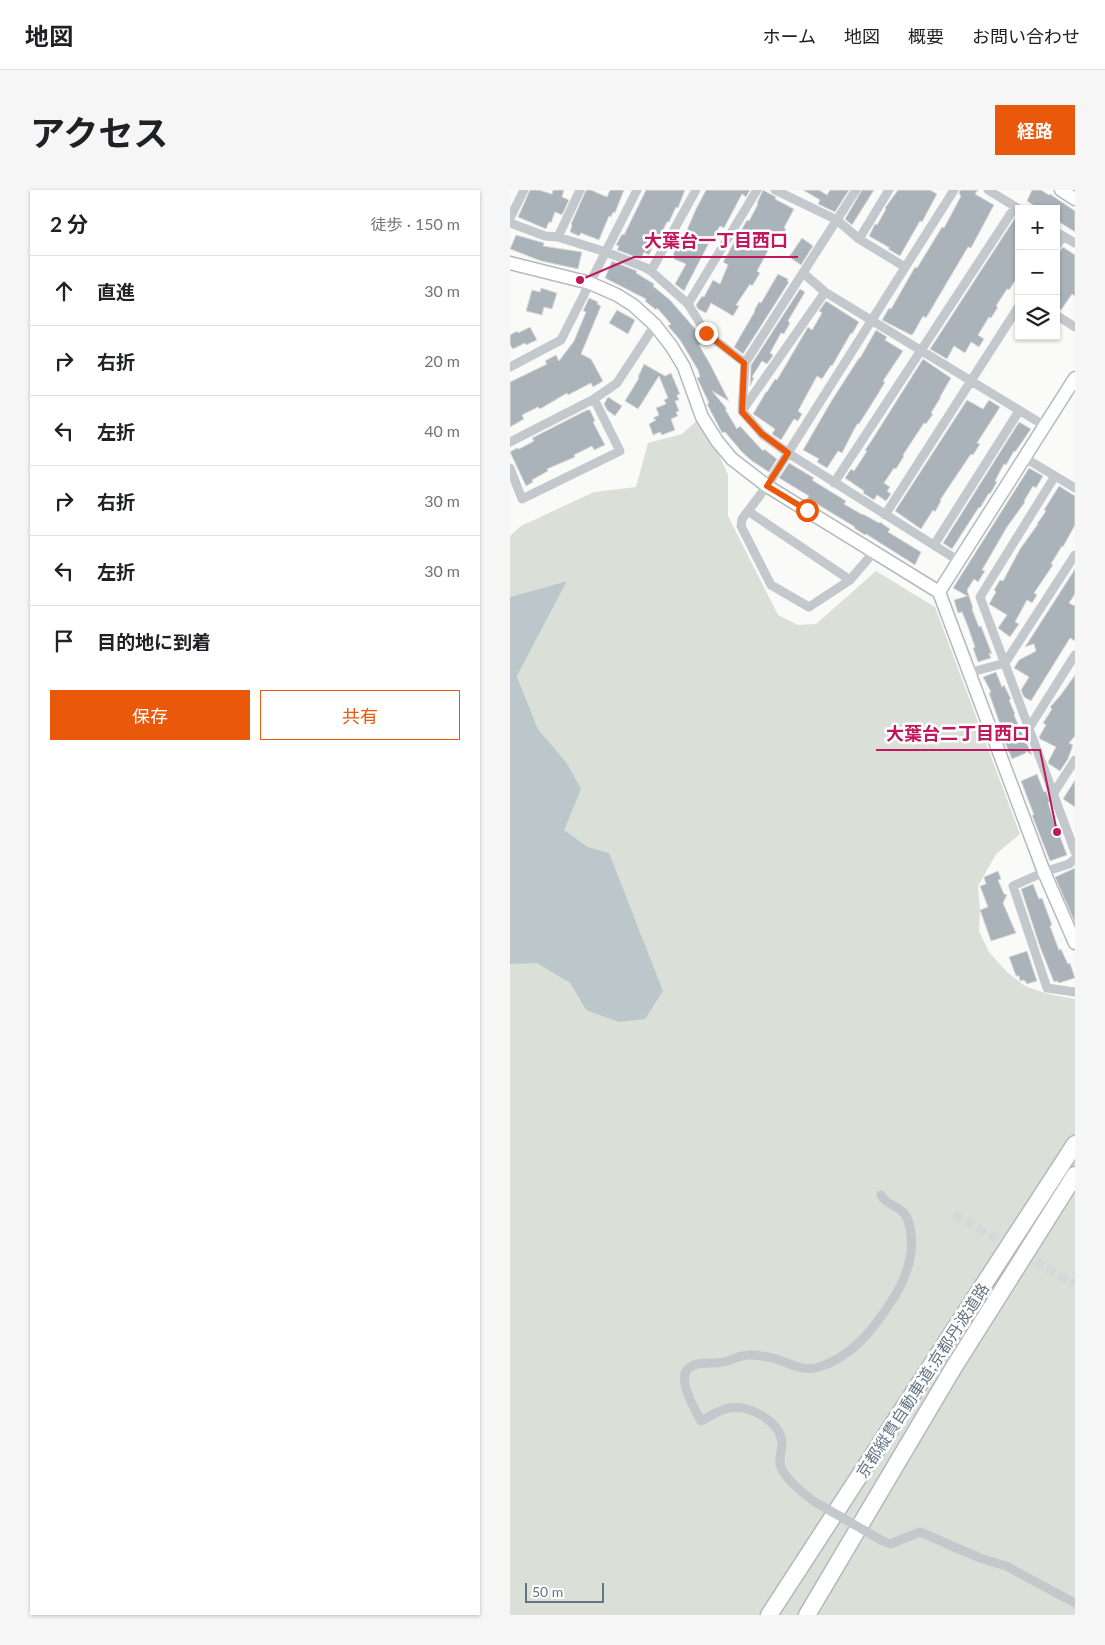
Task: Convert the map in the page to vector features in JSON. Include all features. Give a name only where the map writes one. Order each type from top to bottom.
[{"type":"highway","name":"京都縦貫自動車道;京都丹波道路","points":[[769,1615],[1075,1144]]},
{"type":"highway","name":"京都縦貫自動車道;京都丹波道路","points":[[807,1615],[954,1367],[1075,1176]]},
{"type":"street","points":[[510,218],[524,190]]},
{"type":"street","points":[[558,237],[580,190]]},
{"type":"street","points":[[510,367],[561,340],[637,190]]},
{"type":"street","points":[[651,271],[696,190]]},
{"type":"street","points":[[688,304],[757,190]]},
{"type":"street","points":[[775,190],[837,220],[859,239],[905,267]]},
{"type":"street","points":[[856,190],[744,363],[742,412],[762,434],[788,453],[959,561]]},
{"type":"street","points":[[859,239],[889,190]]},
{"type":"street","points":[[873,552],[850,580],[809,607],[771,585],[741,526],[742,519],[767,486],[954,190]]},
{"type":"street","points":[[988,190],[1015,207]]},
{"type":"street","points":[[1061,190],[1075,199]]},
{"type":"street","points":[[834,483],[1015,211]]},
{"type":"street","points":[[510,222],[544,236],[558,237],[606,252],[651,271],[688,304],[706,333],[744,363]]},
{"type":"street","points":[[1060,234],[1075,243]]},
{"type":"street","points":[[510,263],[590,284],[617,294],[633,305],[655,325],[672,346],[684,367],[702,417],[717,442],[732,459],[767,486],[939,592],[1044,872],[1075,944]]},
{"type":"street","points":[[803,273],[825,292],[1044,426]]},
{"type":"street","points":[[742,412],[825,292]]},
{"type":"street","points":[[885,515],[1015,312]]},
{"type":"street","points":[[1060,317],[1074,325]]},
{"type":"street","points":[[510,442],[594,399],[616,383],[655,325]]},
{"type":"street","points":[[939,592],[1075,378]]},
{"type":"street","points":[[510,468],[522,498],[620,451],[594,399]]},
{"type":"street","points":[[934,545],[1019,411]]},
{"type":"street","points":[[1025,458],[1075,488]]},
{"type":"street","points":[[1056,476],[980,597],[1075,852]]},
{"type":"street","points":[[748,511],[850,580]]},
{"type":"street","points":[[968,673],[1005,663],[1075,555]]},
{"type":"street","points":[[1029,728],[1075,655]]},
{"type":"street","points":[[1053,794],[1075,760]]},
{"type":"street","points":[[1075,859],[1069,864],[1044,872],[1013,886],[1047,988],[1075,992]]},
{"type":"street","points":[[881,1194],[883,1199],[904,1212],[908,1220],[912,1253],[908,1267],[895,1295],[863,1340],[843,1357],[818,1367],[804,1369],[770,1357],[748,1355],[724,1363],[699,1363],[691,1366],[685,1373],[683,1382],[701,1421],[727,1408],[739,1407],[756,1413],[771,1423],[779,1432],[782,1443],[779,1458],[781,1468],[801,1491],[816,1502],[890,1544],[920,1532],[980,1558],[1006,1566],[1075,1603]]},
{"type":"shaded area","points":[[702,416],[728,475],[728,516],[778,615],[798,625],[816,624],[876,571],[935,607],[1020,834],[996,854],[978,886],[979,931],[989,952],[1007,972],[1025,986],[1048,994],[1075,999],[1075,1615],[510,1615],[510,964],[537,962],[570,983],[586,1010],[663,992],[609,854],[588,847],[564,830],[566,762],[538,729],[517,675],[567,581],[510,597],[510,536],[521,526],[594,492],[636,487],[648,443],[682,434]]},
{"type":"shaded area","points":[[567,581],[517,676],[538,729],[566,762],[581,789],[564,830],[588,847],[609,853],[663,991],[645,1019],[619,1022],[586,1010],[570,983],[537,963],[510,964],[510,597]]},
{"type":"building","points":[[530,190],[539,190],[552,194],[553,190],[564,190],[562,197],[569,200],[562,215],[555,212],[551,223],[549,222],[546,229],[518,217]]},
{"type":"building","points":[[586,190],[591,190],[607,197],[610,190],[624,190],[615,213],[613,212],[611,217],[609,216],[599,240],[581,233],[579,236],[570,232],[571,224]]},
{"type":"building","points":[[646,190],[685,190],[678,208],[676,207],[658,240],[656,239],[649,255],[644,252],[641,259],[617,250],[619,246],[616,245],[622,234],[624,235]]},
{"type":"building","points":[[706,190],[750,190],[746,197],[742,194],[724,228],[720,226],[710,241],[684,291],[675,284],[686,264],[674,259],[675,256],[673,255],[677,245],[680,246]]},
{"type":"building","points":[[763,190],[794,209],[784,228],[786,229],[781,239],[777,237],[769,249],[757,271],[760,273],[736,305],[739,306],[733,316],[711,303],[706,313],[698,309],[696,305],[702,296],[704,297],[713,280],[720,284],[728,265],[723,262],[747,220],[749,221]]},
{"type":"building","points":[[803,190],[819,190],[827,195],[830,190],[849,190],[835,212],[818,204],[820,200]]},
{"type":"building","points":[[862,190],[874,190],[852,225],[845,219]]},
{"type":"building","points":[[898,190],[930,190],[937,194],[900,256],[869,236]]},
{"type":"building","points":[[960,190],[978,190],[975,194],[994,205],[971,248],[968,247],[926,318],[923,316],[911,335],[882,320],[889,308],[891,309],[915,267],[917,268],[942,227],[944,228],[961,196],[959,194]]},
{"type":"building","points":[[1032,190],[1041,190],[1050,194],[1075,211],[1075,232],[1060,223],[1060,205],[1033,205],[1027,201]]},
{"type":"building","points":[[1015,218],[1015,281],[1009,290],[1007,289],[996,306],[998,307],[991,318],[989,317],[978,335],[984,339],[979,347],[971,342],[965,353],[954,346],[947,359],[930,349]]},
{"type":"building","points":[[516,235],[544,243],[543,246],[582,252],[578,269],[541,261],[510,249]]},
{"type":"building","points":[[802,238],[813,246],[801,265],[789,257]]},
{"type":"building","points":[[1063,247],[1075,255],[1075,296],[1072,294],[1061,310],[1060,309],[1060,251]]},
{"type":"building","points":[[612,261],[637,271],[636,273],[654,284],[653,286],[670,300],[697,331],[703,343],[699,345],[729,401],[712,391],[727,409],[725,409],[737,429],[740,426],[763,451],[764,449],[777,459],[769,472],[742,452],[725,432],[722,433],[707,404],[709,403],[697,378],[700,377],[698,370],[680,340],[668,326],[671,324],[657,308],[656,310],[645,301],[646,299],[605,278]]},
{"type":"building","points":[[778,274],[788,279],[787,281],[789,282],[743,354],[734,347],[759,302],[761,303]]},
{"type":"building","points":[[541,288],[557,293],[552,309],[544,307],[542,315],[526,311],[532,290],[540,292]]},
{"type":"building","points":[[800,289],[805,292],[788,321],[790,323],[784,334],[781,333],[770,353],[773,355],[767,364],[762,361],[752,377],[754,378],[750,386],[751,365]]},
{"type":"building","points":[[589,298],[598,302],[597,304],[601,306],[581,354],[591,359],[603,381],[593,387],[591,383],[568,395],[567,393],[540,409],[538,407],[522,415],[524,419],[510,427],[510,382],[547,364],[545,361],[556,355],[559,361],[574,341],[586,312],[583,311]]},
{"type":"building","points":[[826,301],[859,322],[822,379],[817,376],[798,411],[802,414],[798,421],[794,419],[781,440],[772,434],[775,429],[753,414],[775,379],[777,380],[808,327],[812,330],[822,313],[819,311]]},
{"type":"building","points":[[617,310],[635,320],[628,334],[609,323]]},
{"type":"building","points":[[530,327],[537,340],[513,349],[510,345],[510,335]]},
{"type":"building","points":[[876,330],[887,337],[885,340],[903,351],[883,381],[885,382],[878,394],[859,424],[857,424],[842,453],[838,451],[827,468],[817,462],[819,459],[803,450]]},
{"type":"building","points":[[923,359],[951,378],[931,413],[933,414],[926,424],[924,423],[896,469],[894,468],[884,483],[890,487],[887,491],[891,494],[886,501],[877,495],[874,500],[845,478],[851,469],[854,471],[867,451],[865,450]]},
{"type":"building","points":[[644,364],[665,376],[671,373],[680,394],[677,395],[679,400],[675,401],[679,411],[676,412],[678,416],[671,419],[675,430],[662,435],[660,432],[653,435],[649,424],[656,420],[653,418],[659,415],[656,408],[666,404],[664,400],[668,398],[659,376],[638,409],[625,401],[639,378]]},
{"type":"building","points":[[608,397],[622,406],[615,416],[607,410],[604,404]]},
{"type":"building","points":[[967,400],[983,409],[989,400],[1000,407],[977,443],[980,444],[973,455],[971,454],[940,500],[935,512],[933,510],[921,529],[895,511]]},
{"type":"building","points":[[590,410],[595,421],[593,422],[605,445],[594,450],[592,446],[574,455],[575,457],[547,469],[548,471],[532,480],[533,482],[526,486],[510,452],[534,441],[532,438]]},
{"type":"building","points":[[1019,422],[1031,429],[1006,465],[1004,464],[990,494],[979,507],[952,549],[943,543]]},
{"type":"building","points":[[789,463],[846,501],[844,504],[880,522],[890,529],[888,532],[921,552],[915,565],[807,498],[809,496],[779,478]]},
{"type":"building","points":[[1029,468],[1043,476],[1036,488],[1033,486],[1025,502],[1007,527],[982,570],[985,571],[978,582],[974,579],[967,590],[979,627],[981,626],[992,654],[989,653],[991,658],[978,662],[967,624],[962,612],[958,613],[954,600],[967,596],[953,588]]},
{"type":"building","points":[[1059,486],[1075,496],[1075,525],[1051,564],[1053,565],[1034,593],[1037,595],[1032,603],[1027,600],[1015,622],[1019,624],[1010,637],[998,628],[1007,615],[989,604],[996,592],[994,590],[1000,580],[1003,581],[1020,549],[1038,524],[1046,511],[1044,510]]},
{"type":"building","points":[[1075,569],[1075,594],[1069,603],[1075,606],[1075,641],[1070,638],[1031,701],[1024,697],[1021,690],[1029,677],[1014,668],[1019,660],[1036,651],[1034,644],[1025,647]]},
{"type":"building","points":[[996,672],[1002,687],[1004,685],[1011,699],[1009,700],[1014,715],[1032,755],[1026,751],[1026,753],[1012,759],[1000,731],[1002,730],[989,693],[991,692],[983,677]]},
{"type":"building","points":[[1075,675],[1075,736],[1069,743],[1073,745],[1068,759],[1060,771],[1048,762],[1056,747],[1039,737],[1046,725],[1043,723],[1052,709],[1050,707]]},
{"type":"building","points":[[1037,774],[1044,792],[1046,791],[1053,818],[1067,855],[1050,861],[1021,781]]},
{"type":"building","points":[[1075,780],[1075,807],[1063,799]]},
{"type":"building","points":[[1075,868],[1075,923],[1055,877]]},
{"type":"building","points":[[998,871],[1001,879],[998,880],[1004,894],[1007,895],[1003,903],[1016,933],[991,941],[980,910],[988,907],[980,886],[986,884],[984,877]]},
{"type":"building","points":[[1033,884],[1039,899],[1042,898],[1059,950],[1061,949],[1068,964],[1070,963],[1075,978],[1059,983],[1057,981],[1054,982],[1021,889]]},
{"type":"building","points":[[1027,951],[1037,981],[1027,984],[1024,980],[1020,981],[1019,976],[1016,976],[1009,957]]},
{"type":"tunnel","points":[[954,1214],[1075,1284]]},
{"type":"place","name":"大葉台一丁目西口","points":[[580,280]]},
{"type":"place","name":"大葉台二丁目西口","points":[[1057,832]]},
{"type":"route","points":[[706,333],[744,363],[742,412],[762,434],[788,453],[767,486],[807,510]]}]
